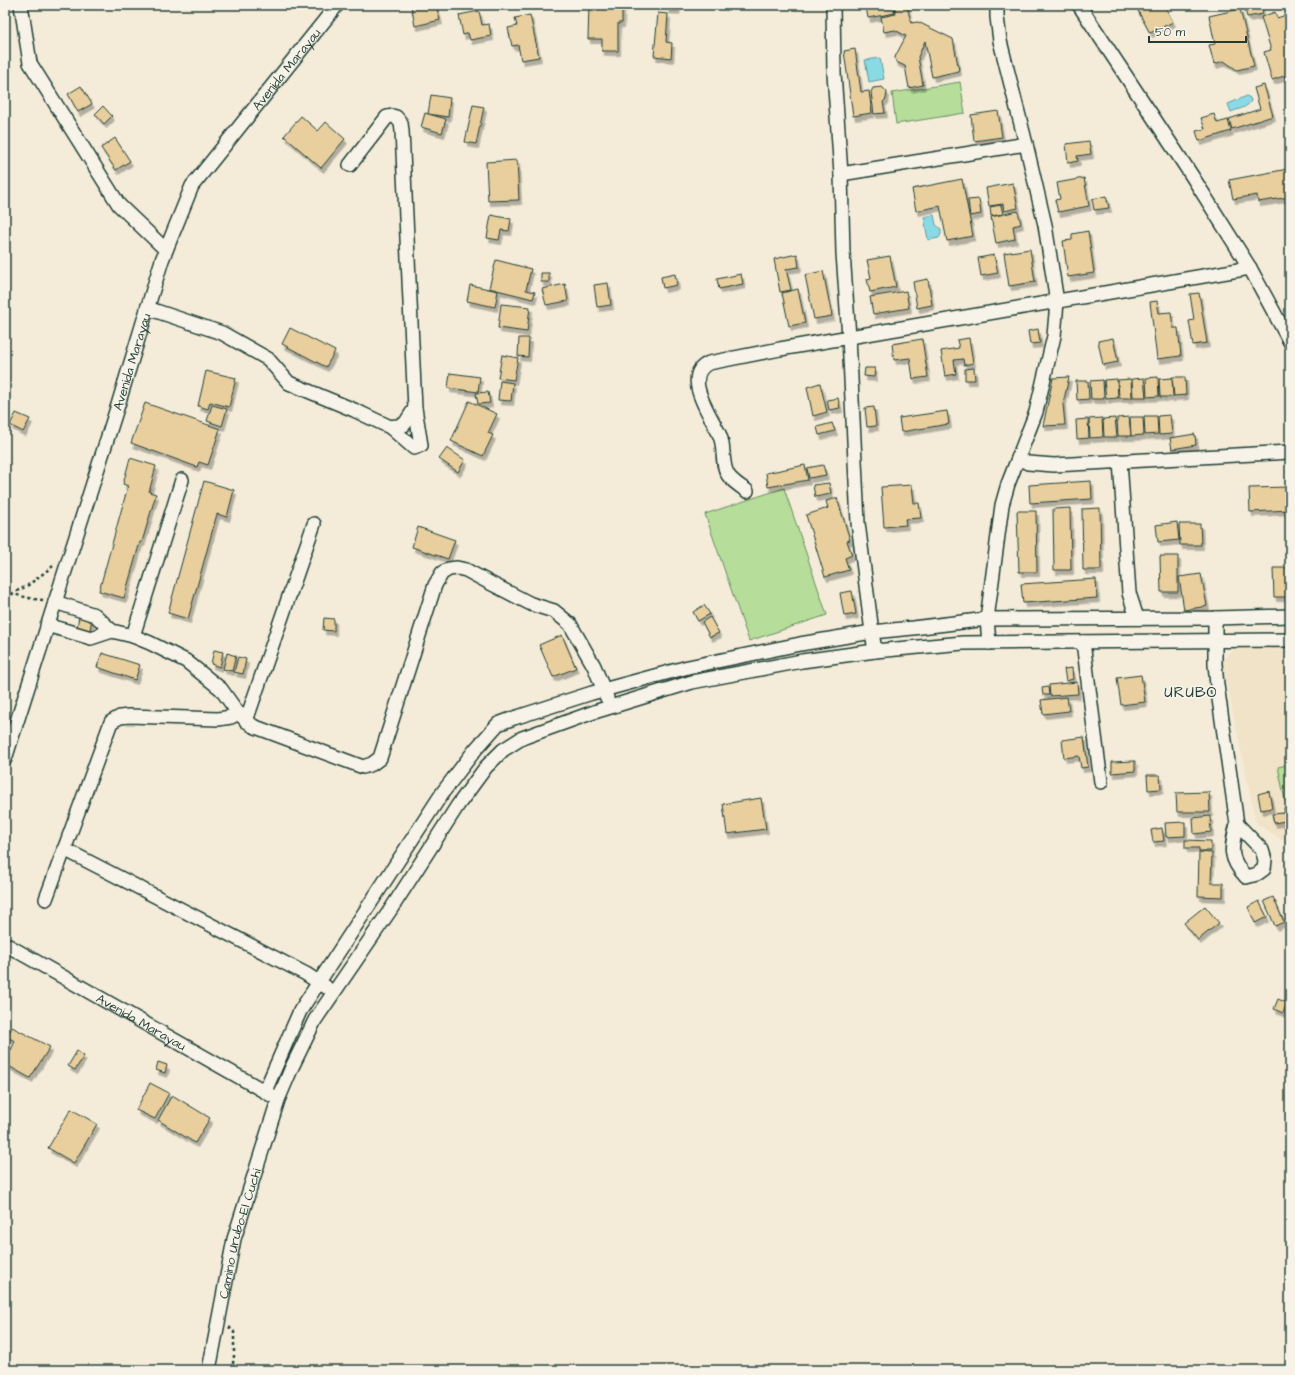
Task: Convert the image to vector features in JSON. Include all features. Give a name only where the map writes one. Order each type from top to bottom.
[{"type":"street","points":[[20,5],[30,63],[119,205],[166,250]]},
{"type":"street","name":"Avenida Marayau","points":[[5,759],[166,250],[192,186],[337,5]]},
{"type":"street","points":[[833,5],[834,73],[841,174],[843,253],[849,337],[858,524],[875,651]]},
{"type":"street","points":[[989,643],[987,619],[1002,505],[1008,484],[1038,405],[1054,336],[1057,302],[1045,225],[1000,41],[997,5]]},
{"type":"street","points":[[1079,5],[1192,176],[1250,268],[1290,342]]},
{"type":"street","points":[[148,308],[222,334],[268,359],[289,383],[354,410],[390,428],[414,448],[421,445],[415,408],[402,131],[401,123],[396,117],[392,116],[386,118],[350,165]]},
{"type":"street","points":[[841,174],[1026,144]]},
{"type":"street","points":[[747,492],[729,476],[725,469],[723,446],[720,436],[706,409],[698,389],[698,374],[701,366],[709,363],[849,337],[1250,268]]},
{"type":"street","points":[[390,428],[404,425],[415,408]]},
{"type":"street","points":[[1019,458],[1028,463],[1054,465],[1290,452]]},
{"type":"street","points":[[1120,461],[1129,593],[1137,618]]},
{"type":"street","points":[[133,636],[182,480]]},
{"type":"street","points":[[242,717],[314,524]]},
{"type":"street","points":[[55,602],[95,615],[112,631],[133,636],[186,661],[221,689],[242,717],[253,726],[363,767],[372,764],[380,758],[436,585],[442,573],[449,569],[457,568],[466,570],[490,584],[531,604],[554,611],[570,624],[584,647],[604,690],[610,708]]},
{"type":"street","points":[[266,1091],[300,1011],[443,792],[475,750],[498,724],[604,690],[688,667],[800,644],[872,632],[987,619],[1215,618],[1290,616]]},
{"type":"street","points":[[1215,618],[1215,664],[1217,685],[1237,824]]},
{"type":"street","points":[[47,625],[91,638],[112,631]]},
{"type":"street","name":"Camino Urubo-El Cuchi","points":[[209,1370],[234,1239],[278,1100],[314,1020],[391,909],[458,805],[486,767],[503,750],[522,738],[692,682],[802,661],[875,651],[962,644],[1290,640]]},
{"type":"street","points":[[1083,642],[1101,782]]},
{"type":"street","points":[[46,899],[111,722],[120,717],[129,716],[218,719],[242,717]]},
{"type":"street","points":[[64,850],[299,970],[334,991]]},
{"type":"street","name":"Avenida Marayau","points":[[5,944],[266,1091],[278,1100]]},
{"type":"path","points":[[11,594],[28,586],[70,554]]},
{"type":"path","points":[[5,592],[33,599],[55,602]]},
{"type":"path","points":[[219,1317],[234,1332],[234,1356],[232,1370]]},
{"type":"shaded area","points":[[1290,647],[1290,845],[1256,823],[1222,661],[1234,649]]},
{"type":"green space","points":[[960,82],[965,113],[896,124],[892,93]]},
{"type":"green space","points":[[784,488],[827,615],[749,641],[705,514]]},
{"type":"green space","points":[[1290,764],[1290,800],[1285,801],[1278,767]]},
{"type":"water","points":[[880,58],[884,79],[869,82],[865,60]]},
{"type":"water","points":[[1247,96],[1251,101],[1245,107],[1231,112],[1228,104]]},
{"type":"water","points":[[934,215],[936,225],[941,229],[941,234],[939,238],[928,240],[924,217]]},
{"type":"building","points":[[411,5],[436,5],[440,20],[415,26]]},
{"type":"building","points":[[589,5],[622,5],[622,23],[618,23],[618,51],[602,51],[602,39],[588,39]]},
{"type":"building","points":[[667,5],[678,5],[677,10],[666,9]]},
{"type":"building","points":[[893,5],[895,13],[868,18],[866,7]]},
{"type":"building","points":[[907,5],[911,23],[918,22],[953,39],[959,71],[932,77],[925,41],[918,57],[923,85],[909,88],[905,66],[896,62],[895,57],[906,36],[895,30],[884,32],[881,17],[896,14],[895,6]]},
{"type":"building","points":[[1148,5],[1164,5],[1173,22],[1150,33],[1138,11]]},
{"type":"building","points":[[1244,5],[1261,5],[1263,14],[1247,17]]},
{"type":"building","points":[[1240,9],[1254,66],[1237,70],[1224,61],[1214,64],[1209,45],[1215,44],[1209,16]]},
{"type":"building","points":[[479,11],[482,25],[489,24],[491,36],[470,40],[468,33],[463,35],[459,15]]},
{"type":"building","points":[[1275,12],[1277,18],[1289,14],[1290,17],[1290,74],[1272,80],[1264,52],[1271,50],[1261,17]]},
{"type":"building","points":[[658,13],[668,14],[666,42],[672,43],[671,58],[654,56]]},
{"type":"building","points":[[530,15],[539,57],[521,60],[518,45],[512,46],[508,28],[517,26],[515,18]]},
{"type":"building","points":[[855,49],[861,92],[869,91],[872,113],[853,116],[844,51]]},
{"type":"building","points":[[1264,85],[1273,116],[1232,129],[1229,119],[1260,109],[1254,88]]},
{"type":"building","points":[[81,86],[92,104],[78,112],[68,94]]},
{"type":"building","points":[[882,87],[887,92],[886,99],[883,102],[885,113],[874,114],[871,92],[873,88]]},
{"type":"building","points":[[431,95],[450,98],[448,117],[428,114]]},
{"type":"building","points":[[473,105],[484,107],[476,144],[465,142]]},
{"type":"building","points":[[103,106],[112,116],[104,124],[95,114]]},
{"type":"building","points":[[998,111],[1002,137],[974,141],[971,115]]},
{"type":"building","points":[[425,113],[446,119],[442,133],[421,127]]},
{"type":"building","points":[[1214,114],[1217,123],[1228,120],[1231,131],[1199,141],[1196,131],[1205,129],[1201,118]]},
{"type":"building","points":[[301,116],[318,131],[326,122],[345,139],[321,168],[284,136]]},
{"type":"building","points":[[115,138],[130,161],[116,170],[101,148]]},
{"type":"building","points":[[1089,141],[1091,154],[1077,156],[1078,161],[1068,163],[1066,144]]},
{"type":"building","points":[[517,160],[519,200],[488,201],[486,162]]},
{"type":"building","points":[[1288,169],[1290,176],[1290,197],[1258,202],[1257,195],[1233,199],[1229,180]]},
{"type":"building","points":[[1084,178],[1089,206],[1058,212],[1055,200],[1060,199],[1057,183]]},
{"type":"building","points":[[962,179],[973,236],[947,241],[940,206],[916,211],[912,189]]},
{"type":"building","points":[[1013,183],[1018,208],[1004,211],[1003,204],[989,206],[986,188]]},
{"type":"building","points":[[1106,196],[1109,208],[1094,210],[1092,199]]},
{"type":"building","points":[[979,199],[981,214],[970,216],[968,200]]},
{"type":"building","points":[[1001,205],[1003,214],[991,216],[990,207]]},
{"type":"building","points":[[1018,211],[1021,224],[1013,226],[1015,239],[996,243],[991,217]]},
{"type":"building","points":[[491,215],[511,219],[509,231],[501,230],[499,240],[487,238]]},
{"type":"building","points":[[1088,231],[1094,273],[1068,277],[1063,241],[1072,240],[1072,234]]},
{"type":"building","points":[[1030,249],[1035,282],[1009,286],[1004,253]]},
{"type":"building","points":[[797,254],[799,267],[786,269],[791,290],[780,292],[774,259]]},
{"type":"building","points":[[994,255],[998,273],[981,276],[978,258]]},
{"type":"building","points":[[890,256],[896,287],[870,292],[867,279],[871,278],[867,260]]},
{"type":"building","points":[[496,260],[531,269],[526,290],[535,292],[533,299],[489,288]]},
{"type":"building","points":[[823,271],[832,316],[814,319],[805,275]]},
{"type":"building","points":[[541,273],[549,273],[549,282],[541,282]]},
{"type":"building","points":[[675,274],[677,285],[663,288],[661,277]]},
{"type":"building","points":[[741,274],[743,284],[719,289],[717,279]]},
{"type":"building","points":[[928,279],[932,305],[917,308],[913,282]]},
{"type":"building","points":[[608,283],[611,305],[597,307],[594,285]]},
{"type":"building","points":[[565,284],[568,301],[546,305],[542,289]]},
{"type":"building","points":[[470,285],[498,291],[495,307],[467,301]]},
{"type":"building","points":[[798,289],[805,323],[789,326],[782,293]]},
{"type":"building","points":[[906,291],[909,308],[873,314],[870,297]]},
{"type":"building","points":[[1199,293],[1207,343],[1193,345],[1189,321],[1194,320],[1190,294]]},
{"type":"building","points":[[1157,301],[1159,313],[1171,312],[1173,328],[1178,328],[1181,356],[1157,359],[1150,302]]},
{"type":"building","points":[[501,304],[530,307],[527,332],[498,328]]},
{"type":"building","points":[[290,328],[335,351],[326,367],[282,344]]},
{"type":"building","points":[[1038,329],[1040,343],[1030,344],[1028,331]]},
{"type":"building","points":[[519,338],[529,338],[528,357],[518,356]]},
{"type":"building","points":[[969,338],[973,363],[964,365],[963,359],[954,360],[956,374],[945,376],[941,351],[959,348],[957,340]]},
{"type":"building","points":[[1113,338],[1118,362],[1103,365],[1098,341]]},
{"type":"building","points":[[922,339],[928,377],[913,379],[910,358],[894,360],[892,344]]},
{"type":"building","points":[[502,355],[518,358],[514,380],[498,378]]},
{"type":"building","points":[[865,368],[875,368],[874,377],[864,376]]},
{"type":"building","points":[[974,368],[975,380],[965,380],[965,369]]},
{"type":"building","points":[[206,371],[236,378],[229,407],[210,402],[208,409],[198,406]]},
{"type":"building","points":[[450,373],[480,377],[478,392],[448,388]]},
{"type":"building","points":[[1069,377],[1063,404],[1065,425],[1043,426],[1053,378]]},
{"type":"building","points":[[1158,377],[1159,396],[1147,397],[1146,378]]},
{"type":"building","points":[[1172,377],[1185,377],[1186,395],[1174,396]]},
{"type":"building","points":[[1144,378],[1146,397],[1133,397],[1132,379]]},
{"type":"building","points":[[1172,378],[1173,397],[1160,397],[1159,379]]},
{"type":"building","points":[[1117,379],[1118,398],[1106,399],[1104,380]]},
{"type":"building","points":[[1131,379],[1132,398],[1119,398],[1118,380]]},
{"type":"building","points":[[1103,380],[1104,399],[1091,399],[1090,381]]},
{"type":"building","points":[[500,381],[513,383],[511,401],[498,400]]},
{"type":"building","points":[[1076,381],[1088,381],[1089,399],[1077,400]]},
{"type":"building","points":[[820,383],[827,412],[813,416],[807,387]]},
{"type":"building","points":[[488,392],[490,403],[478,404],[476,393]]},
{"type":"building","points":[[838,398],[840,408],[829,410],[827,400]]},
{"type":"building","points":[[469,401],[497,414],[488,433],[493,435],[483,456],[451,441]]},
{"type":"building","points":[[145,403],[220,429],[208,465],[199,462],[197,467],[131,443]]},
{"type":"building","points":[[212,405],[227,409],[222,426],[207,421]]},
{"type":"building","points":[[874,407],[876,426],[867,427],[865,408]]},
{"type":"building","points":[[947,411],[949,424],[901,432],[899,418]]},
{"type":"building","points":[[16,413],[30,419],[23,432],[10,425]]},
{"type":"building","points":[[1170,415],[1172,434],[1159,435],[1158,416]]},
{"type":"building","points":[[1144,416],[1157,416],[1158,434],[1145,435]]},
{"type":"building","points":[[1129,417],[1131,436],[1118,436],[1117,418]]},
{"type":"building","points":[[1130,417],[1143,417],[1144,435],[1131,436]]},
{"type":"building","points":[[1102,418],[1103,437],[1090,438],[1089,419]]},
{"type":"building","points":[[1115,418],[1117,437],[1104,437],[1103,419]]},
{"type":"building","points":[[1088,419],[1089,438],[1077,439],[1076,420]]},
{"type":"building","points":[[832,423],[835,431],[819,435],[817,427]]},
{"type":"building","points":[[1195,434],[1196,445],[1172,449],[1170,438]]},
{"type":"building","points":[[447,448],[465,460],[458,472],[439,459]]},
{"type":"building","points":[[130,458],[156,466],[149,492],[156,494],[124,598],[99,591],[128,486],[123,484]]},
{"type":"building","points":[[805,465],[808,480],[768,487],[766,473]]},
{"type":"building","points":[[823,465],[826,475],[809,478],[807,468]]},
{"type":"building","points":[[204,481],[234,490],[227,517],[217,514],[188,619],[168,613]]},
{"type":"building","points":[[1091,481],[1092,499],[1030,503],[1029,485]]},
{"type":"building","points":[[829,483],[831,494],[815,497],[813,485]]},
{"type":"building","points":[[912,485],[914,503],[919,503],[921,518],[905,519],[906,525],[884,527],[881,487]]},
{"type":"building","points":[[1290,487],[1290,510],[1250,512],[1249,488]]},
{"type":"building","points":[[837,498],[850,540],[847,541],[852,555],[845,558],[849,570],[825,577],[806,515],[828,508],[826,501]]},
{"type":"building","points":[[1070,508],[1071,570],[1054,570],[1053,509]]},
{"type":"building","points":[[1100,508],[1101,570],[1083,570],[1082,509]]},
{"type":"building","points":[[1017,511],[1036,511],[1037,572],[1019,572]]},
{"type":"building","points":[[1177,522],[1179,540],[1158,542],[1156,525]]},
{"type":"building","points":[[1179,524],[1200,524],[1201,545],[1180,545]]},
{"type":"building","points":[[418,527],[455,540],[448,559],[412,547]]},
{"type":"building","points":[[1160,556],[1178,556],[1178,592],[1161,592]]},
{"type":"building","points":[[1273,568],[1290,568],[1290,597],[1274,597]]},
{"type":"building","points":[[1201,574],[1207,606],[1184,610],[1179,577]]},
{"type":"building","points":[[1096,579],[1097,598],[1023,603],[1021,584]]},
{"type":"building","points":[[852,591],[856,614],[844,616],[840,593]]},
{"type":"building","points":[[704,605],[710,614],[698,621],[693,612]]},
{"type":"building","points":[[79,616],[92,618],[90,630],[77,628]]},
{"type":"building","points":[[710,617],[719,633],[710,637],[702,622]]},
{"type":"building","points":[[324,618],[334,619],[334,631],[323,630]]},
{"type":"building","points":[[562,635],[576,668],[553,677],[539,645]]},
{"type":"building","points":[[214,650],[223,652],[220,667],[211,664]]},
{"type":"building","points":[[102,653],[140,665],[135,680],[97,667]]},
{"type":"building","points":[[227,653],[236,656],[232,671],[223,669]]},
{"type":"building","points":[[238,657],[246,659],[243,674],[234,672]]},
{"type":"building","points":[[1072,668],[1073,679],[1066,681],[1064,669]]},
{"type":"building","points":[[1141,675],[1145,702],[1121,705],[1117,678]]},
{"type":"building","points":[[1077,682],[1078,694],[1050,696],[1049,685]]},
{"type":"building","points":[[1048,687],[1049,695],[1043,695],[1042,688]]},
{"type":"building","points":[[1067,697],[1069,711],[1043,714],[1041,700]]},
{"type":"building","points":[[1084,737],[1088,767],[1081,768],[1079,756],[1064,758],[1062,740]]},
{"type":"building","points":[[1135,761],[1135,771],[1112,773],[1112,762]]},
{"type":"building","points":[[1147,775],[1160,775],[1161,789],[1148,790]]},
{"type":"building","points":[[1269,791],[1272,808],[1261,810],[1258,794]]},
{"type":"building","points":[[1209,792],[1210,812],[1177,812],[1176,793]]},
{"type":"building","points":[[761,798],[766,829],[727,834],[723,804]]},
{"type":"building","points":[[1290,807],[1290,829],[1288,829],[1284,808]]},
{"type":"building","points":[[1284,813],[1285,821],[1274,823],[1272,814]]},
{"type":"building","points":[[1210,816],[1211,832],[1194,834],[1193,818]]},
{"type":"building","points":[[1185,822],[1185,836],[1166,837],[1165,823]]},
{"type":"building","points":[[1162,828],[1164,841],[1153,842],[1151,830]]},
{"type":"building","points":[[1185,840],[1211,841],[1211,851],[1199,851],[1199,848],[1185,848]]},
{"type":"building","points":[[1199,852],[1212,853],[1211,883],[1223,883],[1223,897],[1198,896]]},
{"type":"building","points":[[1273,897],[1284,922],[1275,926],[1264,901]]},
{"type":"building","points":[[1259,901],[1267,917],[1255,923],[1248,907]]},
{"type":"building","points":[[1205,906],[1219,923],[1198,940],[1184,923]]},
{"type":"building","points":[[1278,999],[1287,1003],[1283,1013],[1274,1009]]},
{"type":"building","points":[[12,1027],[50,1047],[30,1078],[5,1064],[5,1047],[11,1050],[15,1041],[7,1037]]},
{"type":"building","points":[[77,1051],[84,1056],[75,1070],[68,1066]]},
{"type":"building","points":[[158,1062],[167,1065],[165,1073],[156,1070]]},
{"type":"building","points":[[150,1083],[169,1093],[155,1119],[136,1110]]},
{"type":"building","points":[[172,1095],[210,1118],[195,1143],[158,1120]]},
{"type":"building","points":[[71,1109],[97,1124],[74,1163],[48,1148]]},
{"type":"district","name":"URUBO","points":[[1191,692]]}]
